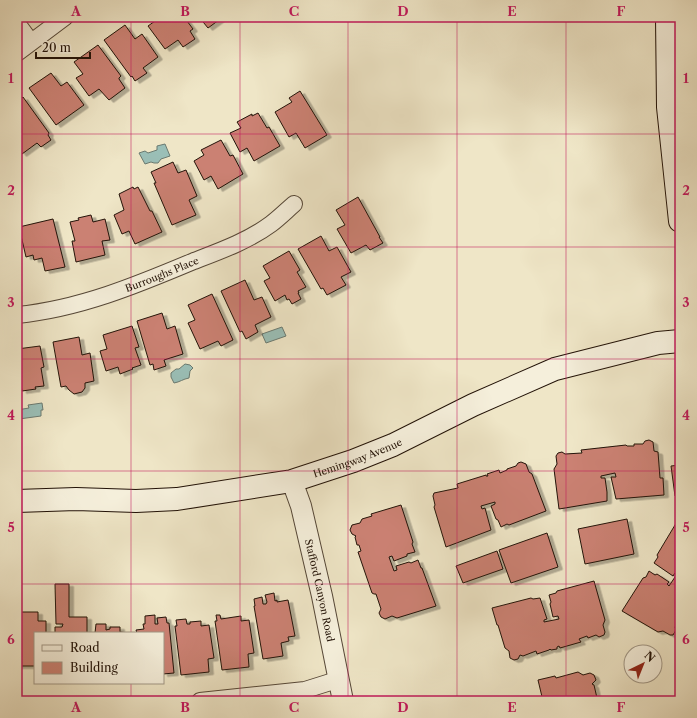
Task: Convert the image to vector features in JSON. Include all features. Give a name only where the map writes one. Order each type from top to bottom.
[{"type":"main road","points":[[667,17],[668,107],[680,221]]},
{"type":"main road","name":"Hemingway Avenue","points":[[17,501],[76,499],[136,501],[177,499],[292,481],[353,461],[393,445],[473,405],[555,369],[658,343],[680,340]]},
{"type":"street","points":[[17,53],[64,17]]},
{"type":"street","points":[[17,23],[31,42]]},
{"type":"street","name":"Burroughs Place","points":[[17,315],[69,306],[111,294],[157,276],[243,241],[271,224],[294,204]]},
{"type":"street","name":"Stafford Canyon Road","points":[[292,481],[301,506],[340,679],[343,701]]},
{"type":"street","points":[[200,701],[304,690],[340,679]]},
{"type":"water","points":[[165,144],[170,156],[161,159],[158,163],[151,162],[145,164],[139,153],[145,151],[148,153],[157,150],[157,146]]},
{"type":"water","points":[[282,327],[286,336],[266,343],[262,334]]},
{"type":"water","points":[[185,364],[190,365],[193,368],[190,371],[189,378],[174,383],[171,373]]},
{"type":"water","points":[[42,403],[43,410],[41,410],[41,416],[19,419],[17,410],[29,408],[28,405]]},
{"type":"building","points":[[152,17],[184,17],[193,29],[190,31],[195,39],[183,47],[178,40],[165,49],[148,26],[155,21]]},
{"type":"building","points":[[199,17],[223,17],[208,28]]},
{"type":"building","points":[[125,25],[135,39],[142,34],[158,57],[143,68],[147,73],[135,81],[104,40]]},
{"type":"building","points":[[98,45],[121,76],[119,79],[125,88],[109,100],[99,89],[89,96],[76,78],[83,74],[74,62]]},
{"type":"building","points":[[51,73],[61,86],[67,82],[84,105],[56,125],[29,88]]},
{"type":"building","points":[[300,91],[327,135],[305,148],[296,133],[289,137],[275,112],[292,102],[289,98]]},
{"type":"building","points":[[23,97],[49,133],[48,135],[51,140],[41,147],[37,143],[22,154],[17,147],[17,102]]},
{"type":"building","points":[[258,113],[267,128],[269,127],[280,146],[254,161],[247,148],[240,152],[230,133],[241,128],[237,122],[252,114],[252,116]]},
{"type":"building","points":[[221,140],[230,156],[233,155],[243,174],[218,189],[211,176],[204,180],[194,161],[204,155],[201,150]]},
{"type":"building","points":[[173,162],[178,173],[186,170],[197,196],[189,200],[196,215],[172,225],[154,183],[156,183],[151,172]]},
{"type":"building","points":[[133,187],[134,189],[138,187],[162,232],[135,244],[129,231],[122,234],[114,215],[124,210],[119,194]]},
{"type":"building","points":[[358,197],[383,243],[370,250],[366,245],[351,253],[337,229],[345,225],[336,210]]},
{"type":"building","points":[[91,215],[93,222],[105,219],[110,240],[102,241],[105,255],[76,262],[72,241],[75,241],[70,222],[79,220],[78,218]]},
{"type":"building","points":[[53,219],[65,267],[45,271],[42,258],[34,260],[33,255],[26,257],[19,227]]},
{"type":"building","points":[[321,236],[329,251],[337,247],[351,272],[341,277],[346,285],[327,295],[323,288],[321,289],[298,249]]},
{"type":"building","points":[[289,251],[300,270],[297,272],[306,287],[298,291],[301,299],[292,304],[289,299],[287,300],[285,295],[275,301],[264,281],[270,278],[263,266]]},
{"type":"building","points":[[245,280],[254,300],[262,297],[271,317],[255,325],[258,332],[246,339],[242,331],[240,332],[221,291]]},
{"type":"building","points":[[212,294],[233,340],[221,346],[218,341],[200,349],[188,323],[195,320],[188,305]]},
{"type":"building","points":[[162,313],[167,329],[175,326],[183,354],[164,360],[166,366],[154,370],[153,364],[150,365],[137,321]]},
{"type":"building","points":[[132,326],[139,347],[135,348],[141,365],[120,374],[118,367],[106,371],[100,351],[107,349],[103,335]]},
{"type":"building","points":[[79,337],[82,355],[90,353],[94,381],[85,383],[85,388],[82,392],[74,394],[66,386],[61,387],[53,342]]},
{"type":"building","points":[[40,346],[44,367],[41,368],[44,386],[22,391],[21,385],[17,385],[17,349]]},
{"type":"building","points":[[649,440],[653,442],[654,451],[658,452],[660,478],[663,478],[664,495],[616,499],[611,477],[616,477],[615,473],[601,476],[601,478],[605,478],[607,501],[559,509],[554,469],[557,464],[556,456],[558,453],[582,453],[581,450],[626,445],[634,446],[634,444],[643,444],[645,441]]},
{"type":"building","points":[[521,462],[526,464],[529,472],[532,474],[546,511],[501,527],[491,506],[495,504],[495,502],[481,506],[482,509],[485,508],[491,530],[446,547],[434,507],[434,493],[458,488],[457,484],[486,475],[488,476],[487,474],[499,470],[500,473],[516,466]]},
{"type":"building","points":[[680,465],[680,496],[675,496],[671,466]]},
{"type":"building","points":[[401,505],[415,552],[407,554],[407,556],[394,561],[392,556],[389,557],[394,571],[397,570],[396,566],[418,560],[436,606],[397,618],[392,616],[385,619],[381,617],[379,613],[381,609],[376,594],[372,593],[358,552],[361,551],[359,545],[357,545],[356,536],[352,534],[350,530],[352,525],[360,523],[362,519],[372,516],[371,514]]},
{"type":"building","points":[[627,519],[634,554],[585,564],[578,529]]},
{"type":"building","points":[[678,520],[680,522],[680,620],[675,627],[676,630],[673,635],[670,635],[663,631],[658,632],[622,611],[649,571],[655,575],[657,574],[669,582],[667,584],[669,586],[677,574],[675,573],[673,576],[654,563],[658,557],[657,555]]},
{"type":"building","points":[[547,533],[558,567],[511,583],[499,550]]},
{"type":"building","points":[[497,551],[503,569],[463,583],[456,566]]},
{"type":"building","points":[[594,581],[605,620],[603,625],[605,632],[604,635],[599,637],[596,635],[588,638],[587,636],[579,639],[581,642],[560,648],[559,646],[557,649],[550,649],[537,654],[536,651],[523,656],[520,655],[518,659],[514,660],[510,658],[509,651],[505,648],[492,608],[531,598],[540,598],[547,619],[544,620],[544,622],[559,619],[558,616],[553,617],[549,595],[556,593],[557,591]]},
{"type":"building","points":[[55,584],[69,584],[69,617],[87,617],[87,632],[55,632],[55,627],[62,627],[63,624],[56,624]]},
{"type":"building","points":[[274,593],[275,601],[277,600],[277,602],[288,600],[295,636],[288,637],[289,641],[281,643],[283,656],[263,659],[254,599],[262,597],[263,604],[266,604],[267,602],[265,595]]},
{"type":"building","points":[[17,612],[38,612],[38,621],[46,621],[46,632],[34,632],[34,666],[17,666]]},
{"type":"building","points":[[155,615],[155,624],[158,624],[157,618],[166,617],[167,623],[169,623],[174,673],[164,674],[164,632],[137,632],[136,630],[144,629],[143,624],[145,624],[145,616]]},
{"type":"building","points":[[216,615],[220,615],[221,619],[241,616],[241,621],[249,620],[254,653],[248,654],[249,667],[222,670],[215,621],[217,621]]},
{"type":"building","points":[[186,619],[187,624],[190,624],[190,622],[201,621],[201,626],[209,625],[214,658],[208,659],[209,672],[181,675],[175,626],[177,626],[176,620]]},
{"type":"building","points":[[96,624],[106,624],[106,630],[110,629],[110,627],[120,627],[120,632],[95,632]]},
{"type":"building","points":[[578,672],[583,675],[590,673],[594,675],[596,680],[592,684],[594,685],[597,698],[600,698],[601,701],[543,701],[538,680],[555,676],[556,678]]}]
